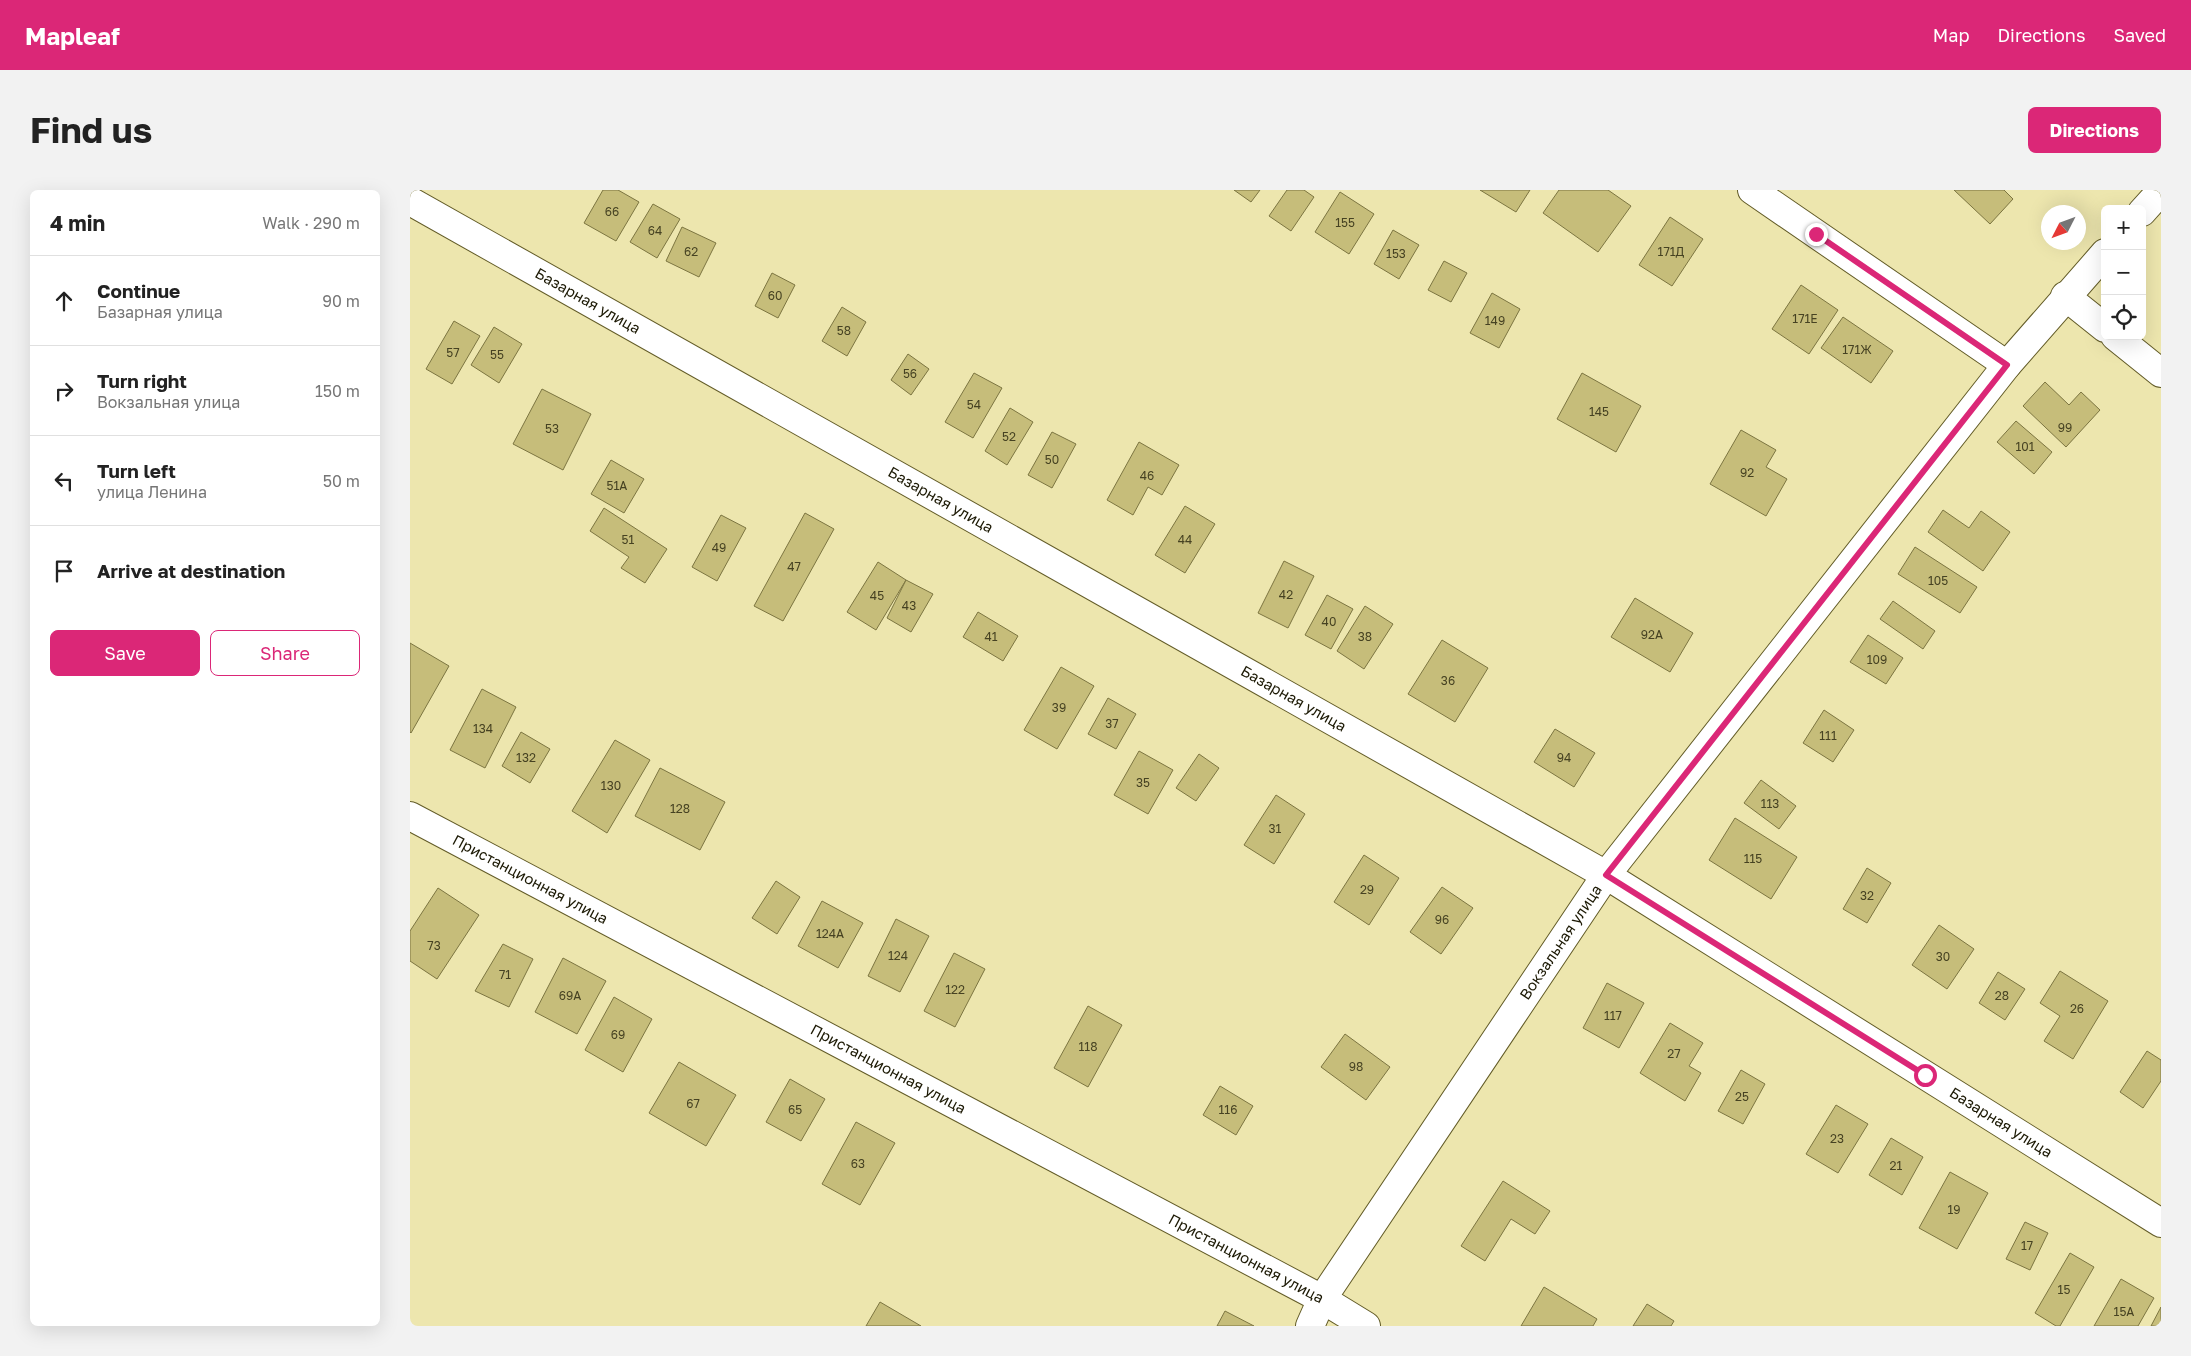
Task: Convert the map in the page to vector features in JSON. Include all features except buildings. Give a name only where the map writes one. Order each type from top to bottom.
[{"type":"street","points":[[1752,190],[2007,365]]},
{"type":"street","points":[[2146,208],[2161,192]]},
{"type":"street","name":"Базарная улица","points":[[410,201],[1606,875],[2161,1223]]},
{"type":"street","name":"Вокзальная улица","points":[[1310,1326],[1322,1299],[1606,875],[2007,365],[2101,257]]},
{"type":"street","points":[[2066,296],[2101,325]]},
{"type":"street","points":[[2120,340],[2161,373]]},
{"type":"street","name":"Пристанционная улица","points":[[410,816],[1322,1299],[1366,1326]]},
{"type":"route","points":[[1816,234],[2007,365],[1606,875],[1925,1075]]}]
